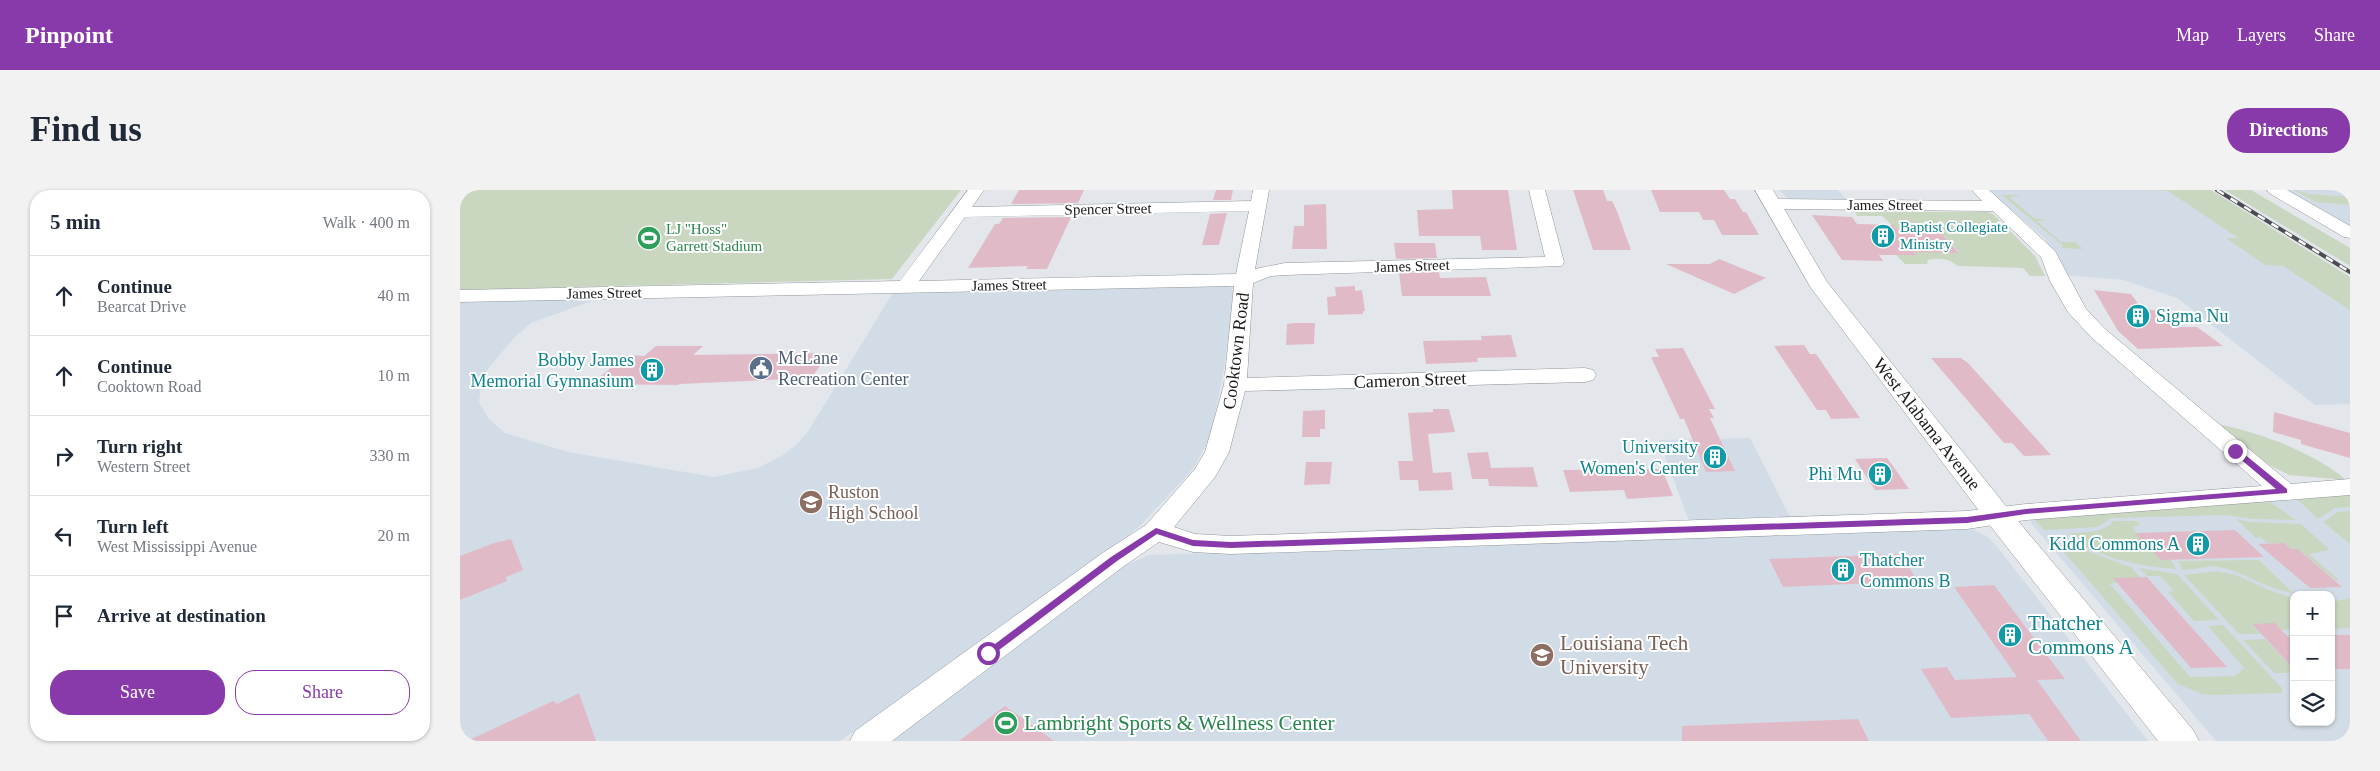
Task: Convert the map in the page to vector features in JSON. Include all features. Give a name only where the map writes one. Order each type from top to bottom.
[{"type":"main road","name":"West Alabama Avenue","points":[[1768,197],[1818,284],[1999,516],[2180,741]]},
{"type":"street","points":[[906,286],[976,190]]},
{"type":"street","name":"James Street","points":[[460,296],[1244,280],[1268,271],[1285,269],[1555,262],[1537,190]]},
{"type":"street","points":[[1980,190],[2049,255],[2060,281],[2078,312],[2098,333],[2284,491]]},
{"type":"street","points":[[2275,190],[2350,233]]},
{"type":"street","name":"James Street","points":[[1768,197],[1997,206]]},
{"type":"street","name":"Spencer Street","points":[[959,212],[1259,198]]},
{"type":"street","name":"Cooktown Road","points":[[867,741],[1156,530],[1206,472],[1217,452],[1235,385],[1244,280],[1259,198]]},
{"type":"street","name":"Cameron Street","points":[[1235,385],[1585,375]]},
{"type":"street","points":[[1156,530],[1193,543],[1231,545],[1812,527],[1967,520],[2026,512],[2350,487]]},
{"type":"shaded area","points":[[1779,190],[1838,190],[1849,202],[1789,200]]},
{"type":"shaded area","points":[[1988,190],[2188,190],[2350,290],[2350,404],[2315,405],[2177,298],[2123,280],[2067,275],[2044,238]]},
{"type":"shaded area","points":[[2287,190],[2350,190],[2350,226]]},
{"type":"shaded area","name":"Ruston High School","points":[[1225,285],[1232,288],[1234,294],[1224,368],[1211,436],[1193,469],[1139,527],[1036,605],[840,741],[460,741],[460,300],[600,298],[531,323],[514,338],[482,376],[479,402],[488,418],[505,433],[568,452],[714,477],[758,468],[783,455],[797,444],[807,433],[842,376],[892,294],[890,292]]},
{"type":"shaded area","points":[[1750,438],[1791,519],[1689,521],[1659,440]]},
{"type":"shaded area","points":[[2350,493],[2350,741],[2216,741],[2031,523],[2031,520]]},
{"type":"shaded area","name":"Louisiana Tech University","points":[[1963,528],[1977,531],[1988,537],[1999,549],[2148,741],[888,741],[1119,568],[1149,555]]},
{"type":"green space","name":"LJ \"Hoss\" Garrett Stadium","points":[[469,190],[961,190],[892,279],[460,290],[460,195]]},
{"type":"green space","points":[[2149,190],[2211,190],[2350,277],[2350,310],[2283,266],[2265,265],[2226,238],[2238,238],[2168,191]]},
{"type":"green space","points":[[2225,190],[2251,190],[2350,248],[2350,266]]},
{"type":"green space","points":[[2294,190],[2310,194],[2350,197],[2350,205],[2316,202]]},
{"type":"green space","points":[[2002,195],[2018,195],[2009,197],[2034,218],[2048,220],[2037,221],[2061,242],[2075,242],[2083,249],[2062,248],[2062,245]]},
{"type":"green space","points":[[1855,212],[1987,212],[1993,214],[2035,256],[2045,276],[2030,276],[2023,268],[1958,266],[1948,260],[1940,259],[1928,260],[1928,264],[1905,264],[1896,255],[1916,255],[1914,252],[1959,252],[1938,230],[1896,229],[1882,216],[1857,216]]},
{"type":"green space","points":[[2211,423],[2246,431],[2283,444],[2317,460],[2346,480],[2289,475],[2267,464]]},
{"type":"green space","points":[[2350,493],[2350,507],[2335,508],[2318,519],[2298,500],[2298,495]]},
{"type":"green space","points":[[2260,501],[2271,503],[2296,520],[2255,519],[2224,515],[2111,518],[2098,527],[2044,530],[2033,518]]},
{"type":"green space","points":[[2350,511],[2350,544],[2323,522],[2338,512]]},
{"type":"green space","points":[[2236,519],[2251,522],[2301,524],[2330,550],[2309,554],[2339,580],[2335,580],[2298,549],[2291,549],[2284,543],[2267,543],[2260,537],[2256,538]]},
{"type":"green space","points":[[2114,521],[2137,521],[2140,525],[2133,527],[2136,533],[2171,560],[2176,569],[2152,567],[2104,555],[2082,545],[2085,541],[2068,533],[2098,530]]},
{"type":"green space","points":[[2057,544],[2076,552],[2079,548],[2131,567],[2141,578],[2114,579],[2117,583],[2110,584],[2190,677],[2234,676],[2241,672],[2241,669],[2245,669],[2208,626],[2223,625],[2282,688],[2282,693],[2202,694],[2178,684]]},
{"type":"green space","points":[[2259,560],[2291,591],[2290,592],[2274,588],[2229,569],[2219,567],[2183,570],[2178,561]]},
{"type":"green space","points":[[2139,568],[2177,574],[2219,620],[2194,621],[2168,592],[2174,591],[2160,576],[2147,576]]},
{"type":"green space","points":[[2216,571],[2236,575],[2269,590],[2290,597],[2290,629],[2281,630],[2275,624],[2252,624],[2261,634],[2239,634],[2184,575]]},
{"type":"green space","points":[[2350,598],[2350,628],[2335,629],[2335,601]]},
{"type":"green space","points":[[2265,639],[2290,665],[2290,673],[2274,673],[2243,640]]},
{"type":"building","points":[[1019,190],[1084,190],[1078,203],[1011,204]]},
{"type":"building","points":[[1216,190],[1233,190],[1231,200],[1213,200]]},
{"type":"building","points":[[1452,190],[1508,190],[1517,250],[1482,250],[1480,236],[1419,236],[1417,210],[1453,209]]},
{"type":"building","points":[[1573,190],[1603,190],[1607,201],[1612,201],[1617,211],[1631,250],[1593,250]]},
{"type":"building","points":[[1651,190],[1724,190],[1730,199],[1735,199],[1743,212],[1746,212],[1759,235],[1722,235],[1714,220],[1703,220],[1699,212],[1660,212]]},
{"type":"building","points":[[1326,204],[1327,249],[1292,249],[1294,226],[1304,226],[1304,205]]},
{"type":"building","points":[[1227,213],[1219,245],[1202,245],[1210,214]]},
{"type":"building","name":"Baptist Collegiate Ministry","points":[[1812,215],[1852,217],[1857,224],[1893,225],[1896,229],[1938,230],[1959,253],[1914,252],[1917,255],[1879,255],[1883,261],[1842,260]]},
{"type":"building","points":[[1071,217],[1047,269],[1026,269],[1028,266],[968,268],[995,224],[999,224],[1003,218]]},
{"type":"building","points":[[1394,243],[1435,243],[1437,258],[1396,259]]},
{"type":"building","points":[[1719,259],[1766,278],[1734,294],[1666,264],[1710,264]]},
{"type":"building","points":[[1439,272],[1440,278],[1486,277],[1491,296],[1402,296],[1399,273]]},
{"type":"building","points":[[1355,286],[1355,291],[1362,290],[1365,311],[1363,311],[1363,314],[1328,315],[1327,297],[1336,296],[1335,287]]},
{"type":"building","name":"Sigma Nu","points":[[2094,290],[2131,294],[2142,309],[2161,311],[2173,327],[2197,327],[2223,346],[2138,349],[2118,331]]},
{"type":"building","points":[[1315,323],[1314,344],[1286,345],[1287,324]]},
{"type":"building","points":[[1511,335],[1517,357],[1477,358],[1478,362],[1426,364],[1423,341],[1482,340],[1481,336]]},
{"type":"building","points":[[1804,345],[1810,354],[1816,354],[1860,418],[1831,419],[1826,410],[1817,410],[1774,346]]},
{"type":"building","points":[[656,346],[703,346],[693,355],[830,353],[811,378],[678,385],[591,384],[627,355],[644,356]]},
{"type":"building","points":[[1683,348],[1715,409],[1709,409],[1714,418],[1710,418],[1735,471],[1706,472],[1684,419],[1680,419],[1651,357],[1659,357],[1655,349]]},
{"type":"building","points":[[1931,358],[1961,358],[1968,363],[2051,455],[2024,456],[2012,443],[2004,443]]},
{"type":"building","points":[[1433,409],[1449,409],[1455,432],[1428,434],[1433,473],[1451,472],[1453,490],[1419,491],[1418,480],[1400,480],[1398,461],[1413,461],[1408,413],[1433,412]]},
{"type":"building","points":[[1325,410],[1325,429],[1320,429],[1320,437],[1302,437],[1303,411]]},
{"type":"building","points":[[2274,412],[2350,433],[2350,458],[2301,444],[2301,440],[2273,432]]},
{"type":"building","points":[[1488,452],[1491,468],[1533,467],[1538,487],[1489,486],[1488,479],[1472,479],[1467,453]]},
{"type":"building","name":"Phi Mu","points":[[1887,458],[1909,489],[1875,490],[1855,459]]},
{"type":"building","points":[[1306,462],[1332,462],[1330,484],[1304,485]]},
{"type":"building","points":[[1662,469],[1673,496],[1627,499],[1624,490],[1570,492],[1563,470]]},
{"type":"building","name":"Kidd Commons A","points":[[2235,530],[2264,557],[2161,560],[2135,533]]},
{"type":"building","points":[[511,539],[523,570],[506,577],[507,581],[460,600],[460,556],[494,543]]},
{"type":"building","points":[[2284,543],[2291,549],[2298,549],[2342,587],[2310,588],[2258,544]]},
{"type":"building","name":"Thatcher Commons B","points":[[1900,554],[1918,581],[1783,587],[1769,559]]},
{"type":"building","points":[[2147,577],[2227,667],[2191,668],[2113,578]]},
{"type":"building","name":"Thatcher Commons A","points":[[1994,585],[2065,679],[2037,680],[2081,741],[2048,741],[2029,714],[1951,718],[1921,669],[1947,667],[1955,680],[2017,677],[1954,587]]},
{"type":"building","points":[[2275,623],[2290,637],[2290,665],[2252,624]]},
{"type":"building","points":[[2335,635],[2350,635],[2350,669],[2335,669]]},
{"type":"building","points":[[579,693],[596,741],[467,741],[553,701],[557,704]]},
{"type":"building","name":"Lambright Sports & Wellness Center","points":[[1005,706],[1054,741],[959,741]]},
{"type":"building","points":[[1858,719],[1869,741],[1682,741],[1682,726]]},
{"type":"railway","points":[[2217,190],[2350,272]]},
{"type":"place","name":"Baptist Collegiate Ministry","points":[[1883,236]]},
{"type":"place","name":"LJ \"Hoss\" Garrett Stadium","points":[[649,238]]},
{"type":"place","name":"Sigma Nu","points":[[2138,316]]},
{"type":"place","name":"McLane Recreation Center","points":[[761,368]]},
{"type":"place","name":"Bobby James Memorial Gymnasium","points":[[652,370]]},
{"type":"place","name":"University Women's Center","points":[[1715,457]]},
{"type":"place","name":"Phi Mu","points":[[1880,474]]},
{"type":"place","name":"Ruston High School","points":[[811,502]]},
{"type":"place","name":"Kidd Commons A","points":[[2198,544]]},
{"type":"place","name":"Thatcher Commons B","points":[[1843,570]]},
{"type":"place","name":"Thatcher Commons A","points":[[2010,635]]},
{"type":"place","name":"Louisiana Tech University","points":[[1542,655]]},
{"type":"place","name":"Lambright Sports & Wellness Center","points":[[1006,723]]},
{"type":"route","points":[[988,653],[1156,530],[1177,539],[1193,543],[1231,545],[1832,526],[1967,520],[2026,512],[2284,491],[2235,451]]}]
